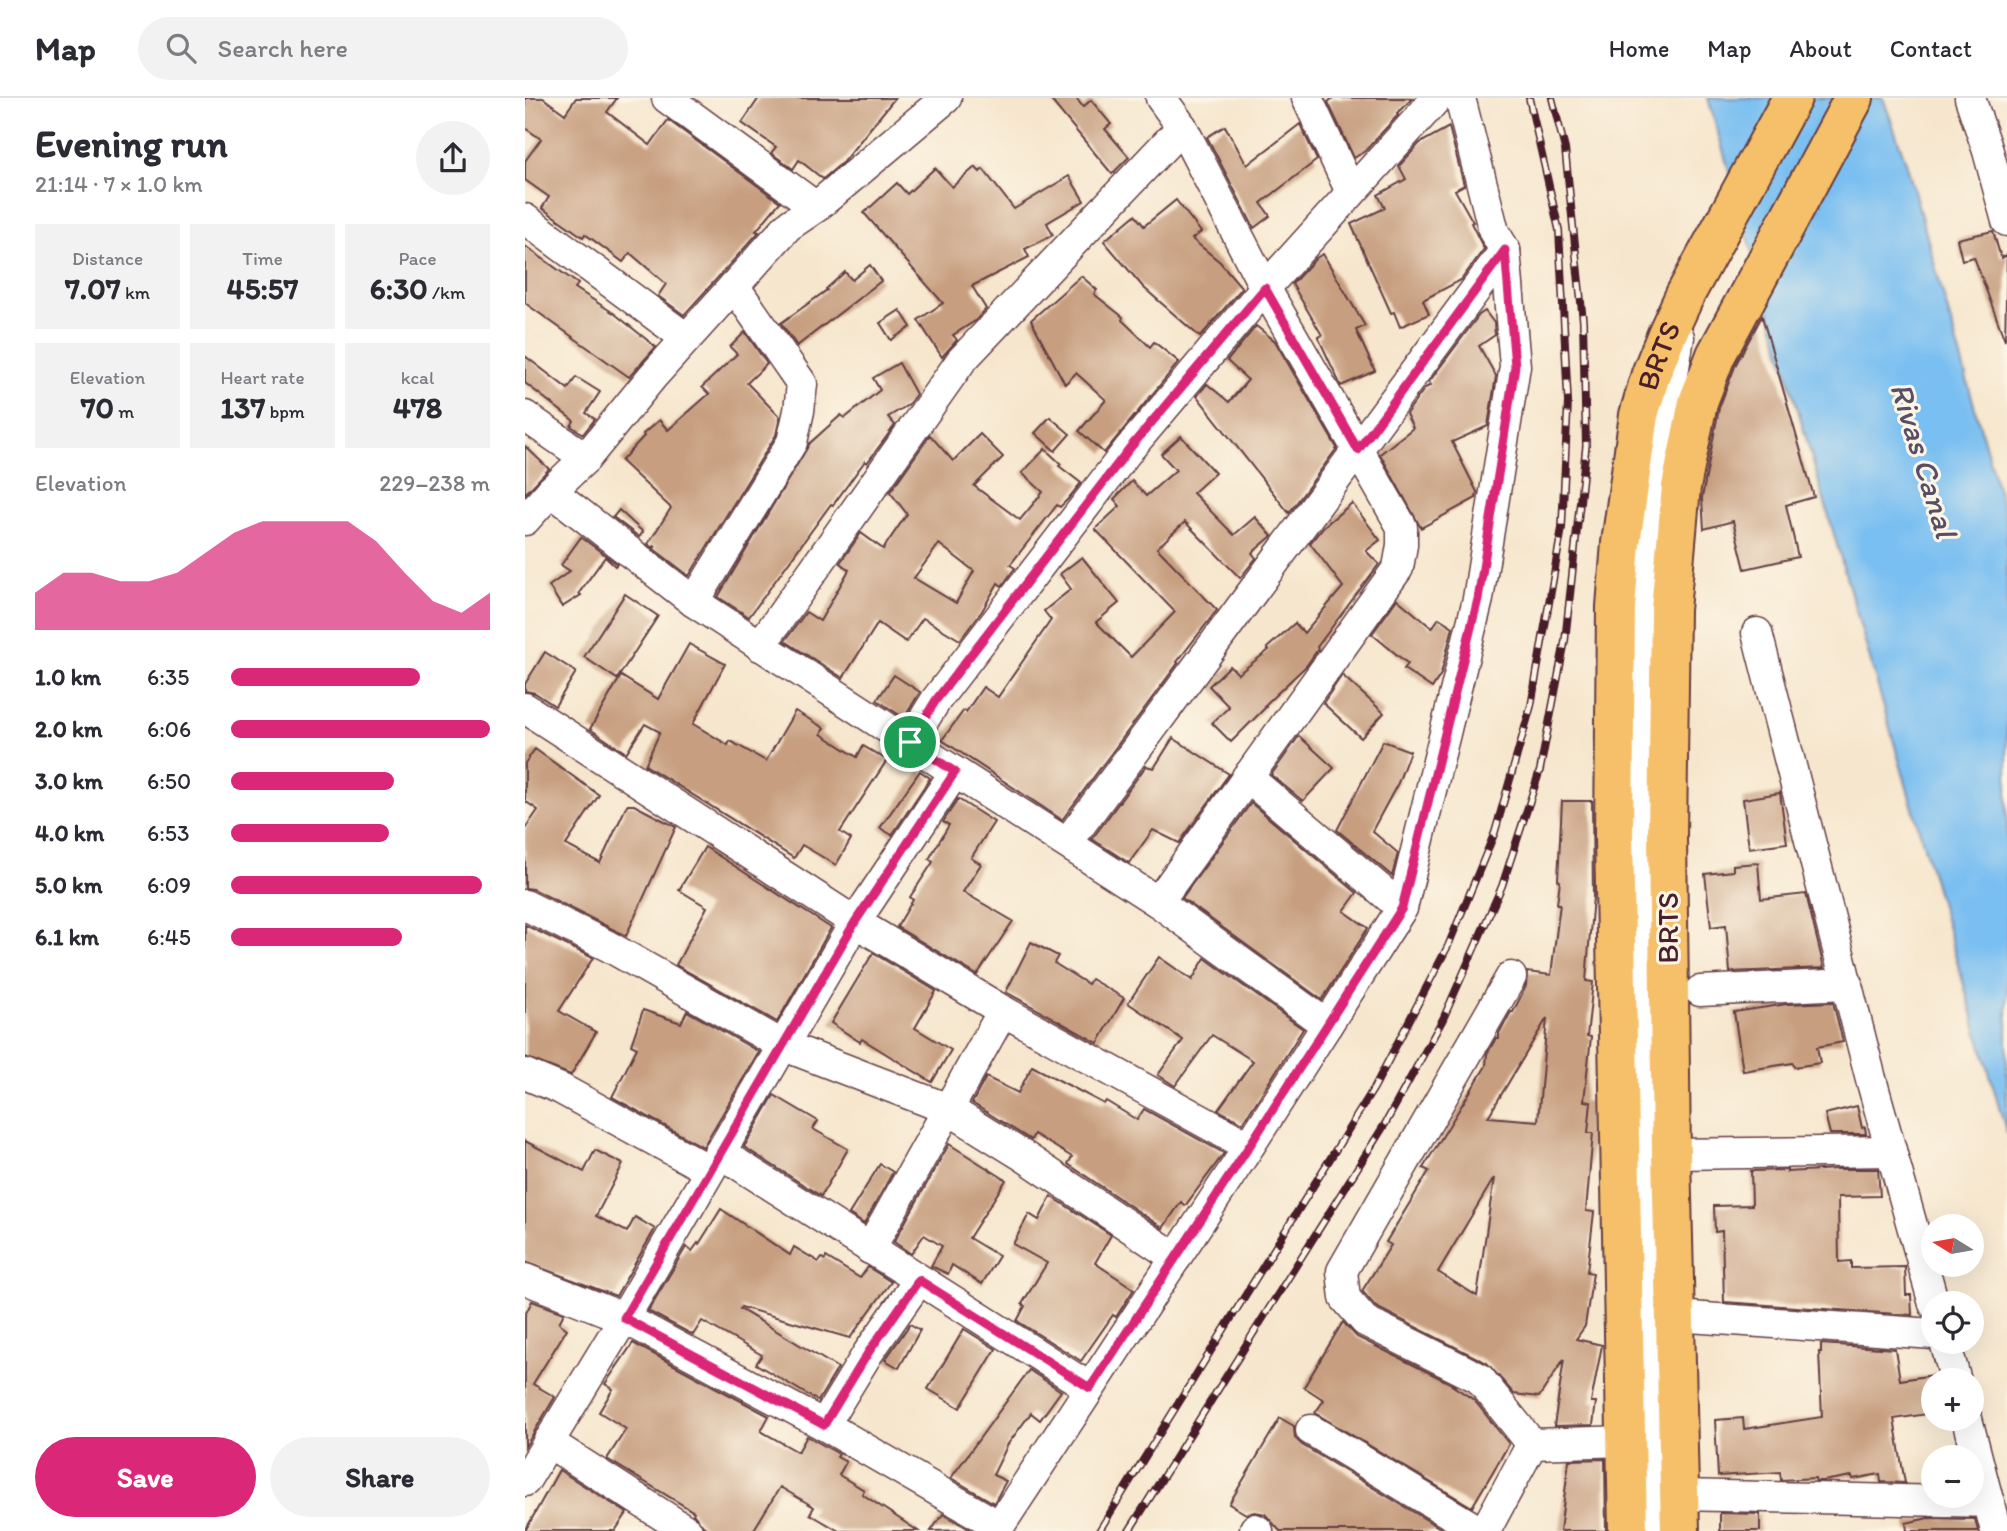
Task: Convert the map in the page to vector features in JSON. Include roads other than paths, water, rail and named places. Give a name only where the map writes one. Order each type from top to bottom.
[{"type":"main road","name":"BRTS","points":[[1629,672],[1616,607],[1621,543],[1639,415],[1667,334],[1705,258],[1793,98]]},
{"type":"main road","name":"BRTS","points":[[1680,1513],[1671,1154],[1667,836],[1670,610],[1681,487],[1692,426],[1706,378],[1854,98]]},
{"type":"main road","points":[[1628,1531],[1614,838],[1629,672]]},
{"type":"street","points":[[667,98],[816,207]]},
{"type":"street","points":[[1158,902],[1398,568],[1402,545],[1402,527],[1265,288],[1182,127],[1161,98]]},
{"type":"street","points":[[1307,98],[1351,192]]},
{"type":"street","points":[[910,742],[936,700],[1129,449],[1265,288],[1437,98]]},
{"type":"street","points":[[525,1279],[624,1318],[824,1425],[997,1529],[1402,908],[1478,599],[1515,366],[1505,250],[1494,232],[1460,98]]},
{"type":"street","points":[[1970,98],[1998,153],[2007,221]]},
{"type":"street","points":[[525,520],[586,458],[686,338],[788,226],[816,207],[936,101]]},
{"type":"street","points":[[760,646],[961,361],[1182,127]]},
{"type":"street","points":[[525,219],[686,338]]},
{"type":"street","points":[[1067,843],[1505,250]]},
{"type":"street","name":"BRTS","points":[[1629,672],[1679,337],[1705,258]]},
{"type":"street","points":[[694,602],[792,442],[799,411],[802,384],[734,286]]},
{"type":"street","name":"BRTS","points":[[1666,421],[1693,374],[1728,333]]},
{"type":"street","points":[[525,416],[586,458]]},
{"type":"street","points":[[551,491],[694,602],[1158,902],[1327,1025]]},
{"type":"street","points":[[1757,633],[1847,984],[1930,1291]]},
{"type":"street","points":[[1629,672],[1640,837],[1654,1531]]},
{"type":"street","points":[[525,708],[855,922],[1003,1011],[1248,1146]]},
{"type":"street","points":[[687,1531],[533,1463],[624,1318],[855,922],[955,772]]},
{"type":"street","points":[[1247,777],[1402,908]]},
{"type":"street","points":[[525,905],[608,946],[782,1045],[948,1109],[1176,1258]]},
{"type":"street","points":[[1511,977],[1342,1272],[1345,1297],[1365,1321],[1479,1378],[1532,1444]]},
{"type":"street","points":[[1700,991],[1847,984]]},
{"type":"street","points":[[870,1249],[1003,1011]]},
{"type":"street","points":[[525,1074],[714,1161],[870,1249],[1090,1388]]},
{"type":"street","points":[[1671,1154],[1891,1151]]},
{"type":"street","points":[[824,1425],[868,1353],[919,1280]]},
{"type":"street","points":[[1675,1316],[1921,1333]]},
{"type":"street","points":[[1311,1430],[1479,1531]]},
{"type":"street","points":[[1970,1431],[1996,1531]]},
{"type":"street","points":[[1532,1444],[1627,1441]]},
{"type":"street","points":[[1485,1531],[1532,1444]]},
{"type":"street","points":[[1680,1513],[1989,1502]]},
{"type":"water","name":"Rivas Canal","points":[[1708,98],[1883,98],[1906,162],[2007,523],[2007,1134]]},
{"type":"railway","points":[[1099,1531],[1374,1088],[1448,946],[1495,832],[1531,706],[1562,528],[1568,402],[1559,230],[1529,98]]},
{"type":"railway","points":[[1129,1531],[1385,1124],[1443,1019],[1502,886],[1540,770],[1565,641],[1586,446],[1583,321],[1565,149],[1552,98]]}]
